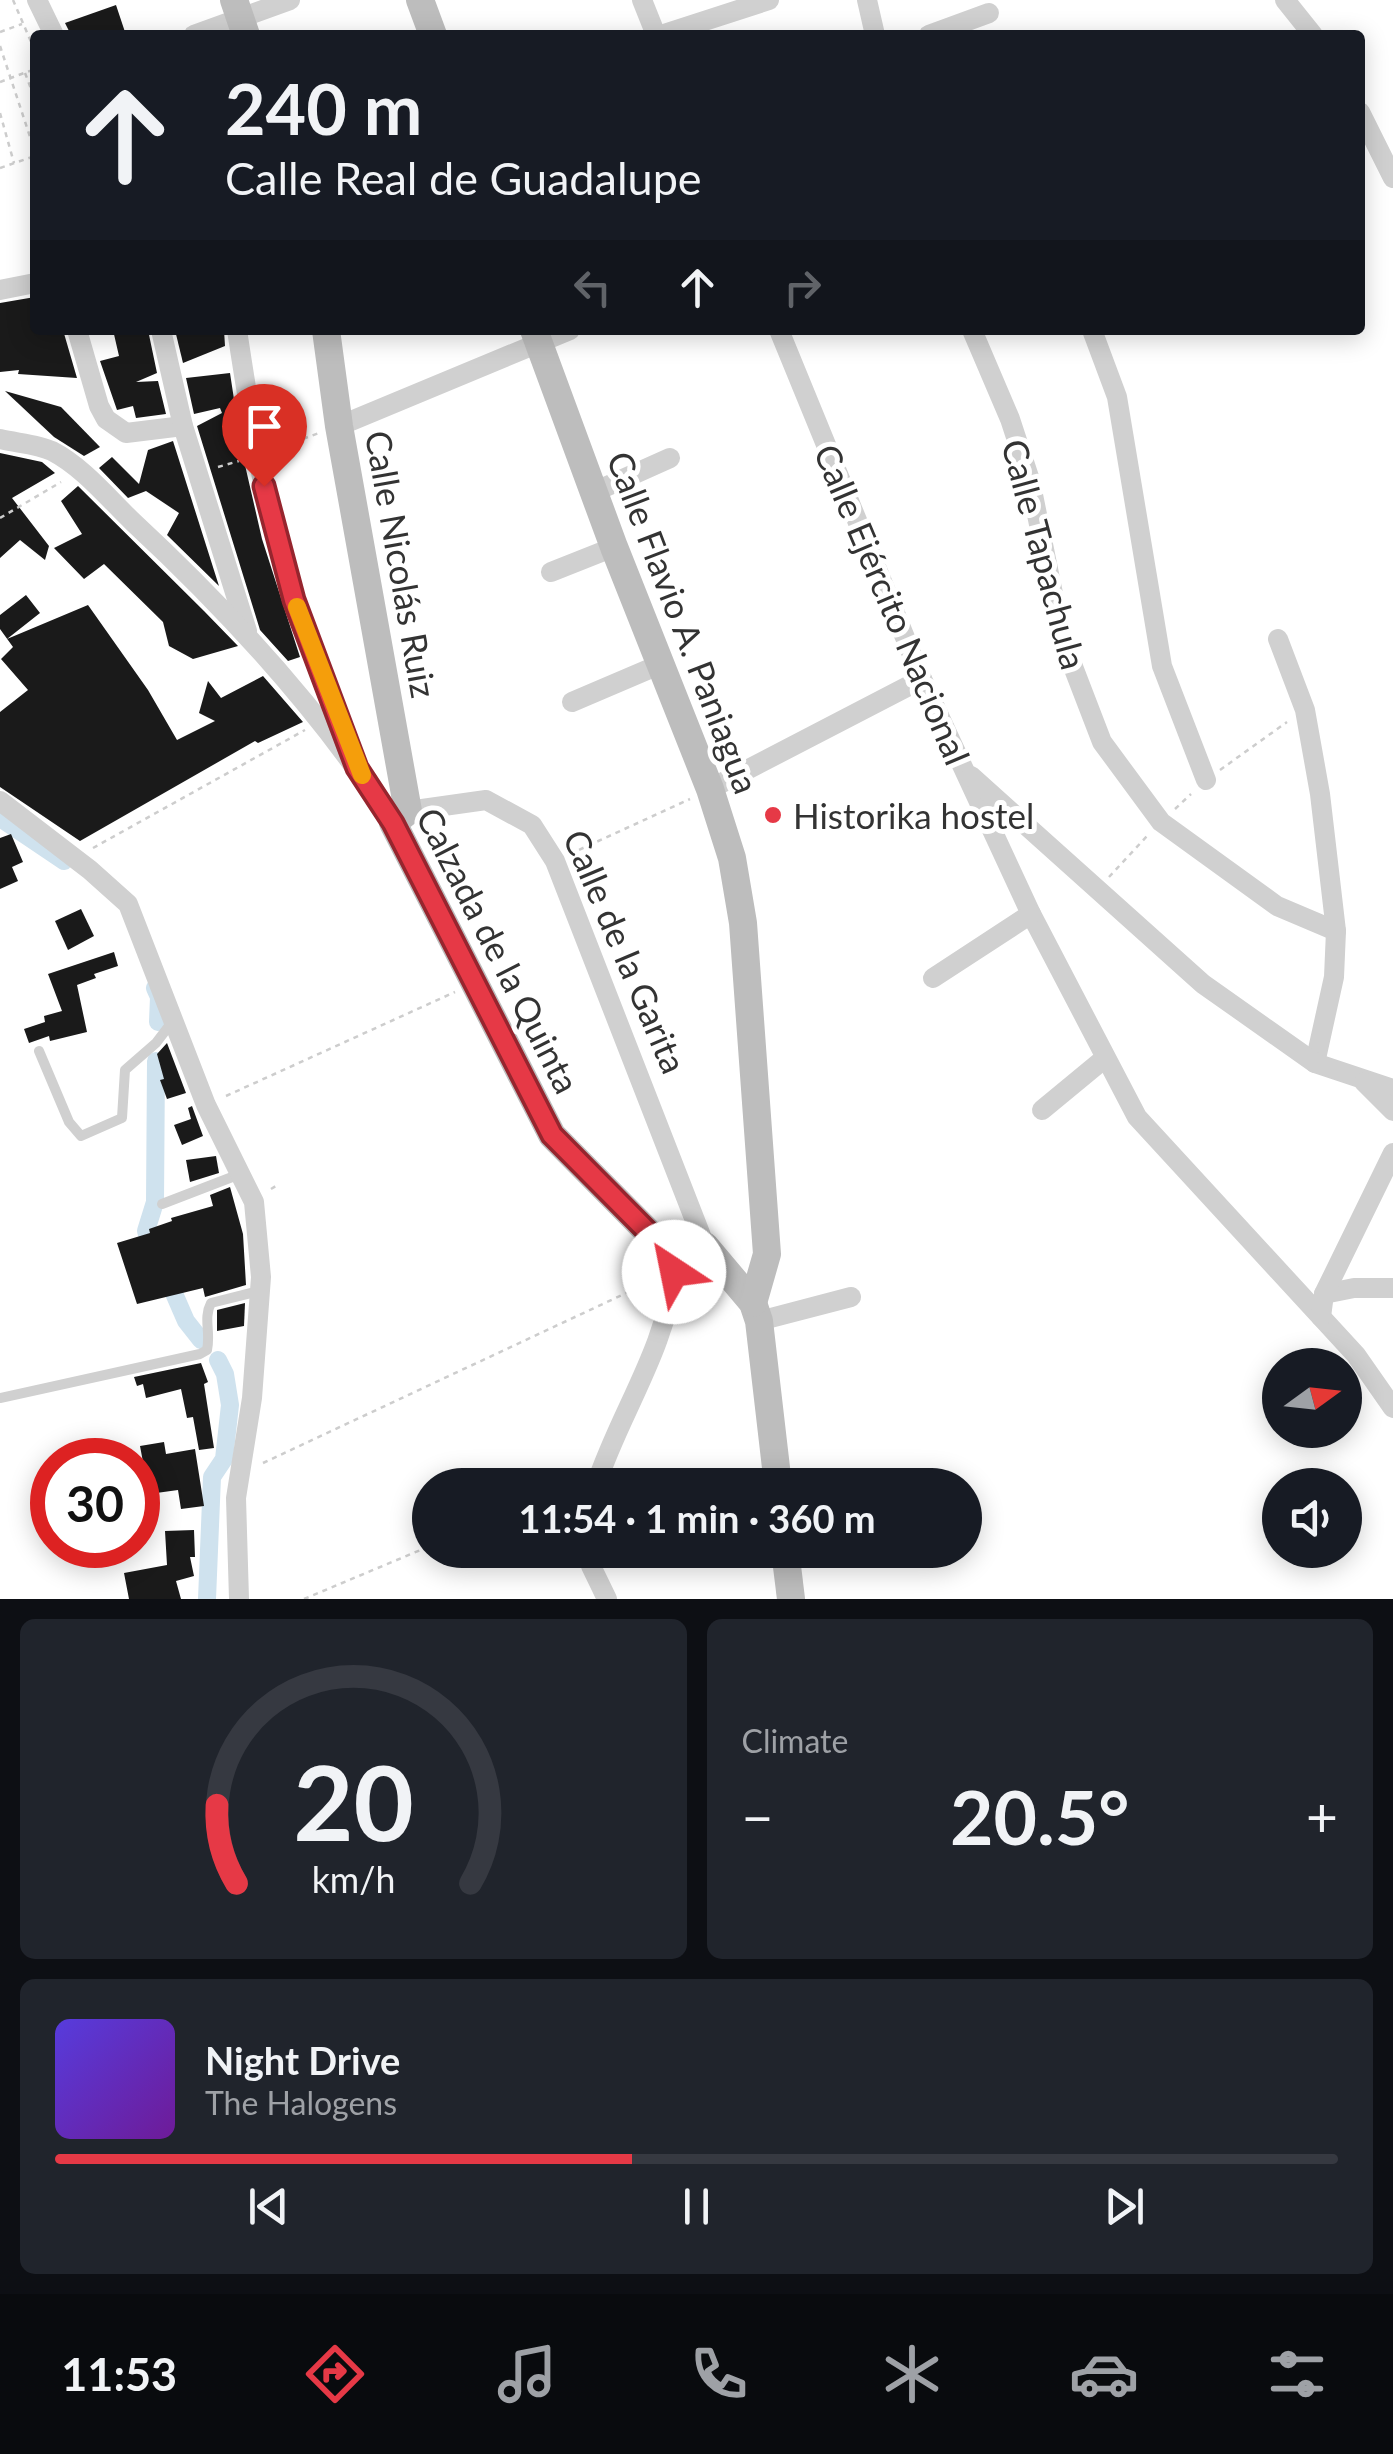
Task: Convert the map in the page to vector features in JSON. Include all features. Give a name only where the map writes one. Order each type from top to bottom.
[{"type":"street","points":[[37,0],[52,30]]},
{"type":"street","points":[[208,30],[290,0]]},
{"type":"street","points":[[420,0],[430,30]]},
{"type":"street","points":[[642,0],[657,30]]},
{"type":"street","points":[[675,30],[769,0]]},
{"type":"street","points":[[867,0],[873,30]]},
{"type":"street","points":[[1285,0],[1309,30]]},
{"type":"street","points":[[940,30],[988,7]]},
{"type":"street","points":[[1365,122],[1393,178]]},
{"type":"street","points":[[0,290],[30,284]]},
{"type":"street","points":[[79,335],[106,419],[126,433],[183,426]]},
{"type":"street","points":[[162,335],[183,426],[248,637]]},
{"type":"street","points":[[238,335],[257,456],[294,600],[357,768]]},
{"type":"street","name":"Calle Nicolás Ruiz","points":[[327,335],[401,817]]},
{"type":"street","name":"Calle Ejército Nacional","points":[[781,335],[962,768],[1030,914],[1137,1118],[1356,1355],[1393,1408]]},
{"type":"street","name":"Calle Tapachula","points":[[974,335],[1010,419],[1030,480],[1062,638],[1102,742],[1161,822],[1278,906],[1336,931]]},
{"type":"street","points":[[1094,335],[1117,397],[1162,666],[1206,780]]},
{"type":"street","points":[[338,426],[537,337]]},
{"type":"street","name":"Calle Flavio A. Paniagua","points":[[537,337],[710,789],[732,858],[743,923],[767,1254],[756,1312]]},
{"type":"street","name":"Calzada de la Quinta","points":[[0,439],[51,450],[80,471],[248,637],[401,817],[475,984],[552,1135],[651,1235],[674,1272]]},
{"type":"street","points":[[594,492],[670,458]]},
{"type":"street","points":[[551,572],[614,546]]},
{"type":"street","points":[[1278,639],[1305,710],[1320,794],[1336,931],[1334,976],[1316,1063]]},
{"type":"street","points":[[572,702],[661,664]]},
{"type":"street","points":[[710,789],[922,679]]},
{"type":"street","points":[[962,768],[1203,984],[1316,1063],[1393,1089]]},
{"type":"street","name":"Calle de la Garita","points":[[401,817],[486,800],[532,825],[555,862],[705,1246],[756,1312]]},
{"type":"street","points":[[0,801],[128,904],[206,1106],[254,1202],[260,1291],[252,1398],[236,1498],[239,1599]]},
{"type":"street","points":[[933,978],[1030,914]]},
{"type":"street","points":[[1042,1110],[1104,1058]]},
{"type":"street","points":[[1363,1081],[1393,1111]]},
{"type":"street","points":[[1321,1317],[1324,1294],[1393,1153]]},
{"type":"street","points":[[651,1235],[705,1246]]},
{"type":"street","points":[[602,1468],[670,1312],[674,1272]]},
{"type":"street","points":[[1324,1294],[1354,1288],[1393,1288]]},
{"type":"street","points":[[776,1468],[756,1312],[850,1297]]},
{"type":"street","points":[[592,1568],[606,1599]]},
{"type":"street","points":[[787,1568],[791,1599]]},
{"type":"lane","points":[[40,1051],[69,1122],[81,1136],[122,1118],[125,1070],[156,1043],[173,1021]]},
{"type":"lane","points":[[162,1204],[240,1174]]},
{"type":"lane","points":[[0,1398],[200,1354],[207,1350],[210,1338],[206,1311],[211,1303],[260,1291]]},
{"type":"path","points":[[14,0],[30,38]]},
{"type":"path","points":[[0,32],[24,23]]},
{"type":"path","points":[[0,46],[30,137]]},
{"type":"path","points":[[0,82],[30,71]]},
{"type":"path","points":[[26,73],[30,85]]},
{"type":"path","points":[[0,113],[14,163]]},
{"type":"path","points":[[0,168],[30,156]]},
{"type":"path","points":[[197,473],[338,426]]},
{"type":"path","points":[[0,518],[80,471]]},
{"type":"path","points":[[74,858],[322,721]]},
{"type":"path","points":[[555,862],[710,789]]},
{"type":"path","points":[[206,1106],[475,984]]},
{"type":"path","points":[[240,1474],[674,1272]]},
{"type":"path","points":[[304,1599],[412,1554]]},
{"type":"building","points":[[116,5],[124,30],[68,30],[65,23]]},
{"type":"building","points":[[30,298],[30,335],[64,335],[77,378],[18,374],[19,370],[0,372],[0,303]]},
{"type":"building","points":[[114,335],[149,335],[157,373],[136,382],[158,381],[166,414],[136,418],[133,406],[117,410],[100,361],[119,356]]},
{"type":"building","points":[[176,335],[224,335],[225,346],[183,363]]},
{"type":"building","points":[[230,373],[242,452],[262,539],[300,657],[288,661],[260,630],[197,426],[222,413],[220,408],[194,414],[186,378]]},
{"type":"building","points":[[5,391],[61,407],[100,447],[84,456],[54,437]]},
{"type":"building","points":[[173,441],[219,586],[167,535],[179,513],[146,491],[128,498],[99,468],[112,457],[139,484],[148,450]]},
{"type":"building","points":[[0,453],[42,462],[55,473],[12,498],[49,546],[45,560],[20,540],[0,558]]},
{"type":"building","points":[[78,486],[238,646],[193,659],[169,646],[163,622],[104,564],[84,579],[54,548],[82,534],[61,501]]},
{"type":"building","points":[[26,595],[40,613],[7,639],[0,629],[0,615]]},
{"type":"building","points":[[88,605],[148,690],[177,740],[215,721],[199,713],[208,681],[221,698],[263,676],[303,722],[255,741],[80,841],[0,787],[0,712],[28,690],[1,659],[13,647],[7,639]]},
{"type":"building","points":[[11,834],[23,862],[12,867],[18,881],[0,889],[0,838]]},
{"type":"building","points":[[81,909],[94,936],[68,950],[55,921]]},
{"type":"building","points":[[114,952],[118,966],[77,985],[87,1032],[50,1041],[49,1036],[29,1043],[24,1029],[45,1022],[44,1016],[62,1011],[48,974]]},
{"type":"building","points":[[167,1043],[186,1093],[167,1099],[157,1054]]},
{"type":"building","points":[[192,1106],[203,1136],[182,1145],[174,1125],[191,1119],[188,1108]]},
{"type":"building","points":[[216,1156],[219,1173],[190,1182],[186,1160]]},
{"type":"building","points":[[230,1187],[243,1234],[246,1285],[205,1297],[203,1288],[137,1304],[117,1243],[150,1233],[149,1229],[172,1221],[171,1218],[213,1206],[210,1195]]},
{"type":"building","points":[[245,1303],[244,1326],[217,1331],[217,1310]]},
{"type":"building","points":[[201,1363],[208,1382],[204,1384],[214,1448],[199,1450],[193,1417],[187,1418],[181,1389],[146,1398],[143,1384],[137,1386],[134,1377]]},
{"type":"building","points":[[164,1442],[166,1454],[195,1449],[204,1506],[181,1509],[178,1490],[160,1492],[160,1443]]},
{"type":"building","points":[[194,1530],[195,1557],[190,1557],[194,1576],[176,1581],[181,1599],[129,1599],[124,1573],[167,1565],[165,1531]]},
{"type":"waterway","points":[[0,818],[64,861]]},
{"type":"waterway","points":[[155,988],[159,997],[158,1022]]},
{"type":"waterway","points":[[153,1254],[146,1231],[155,1202],[156,1061]]},
{"type":"waterway","points":[[166,1275],[186,1321],[201,1340]]},
{"type":"waterway","points":[[207,1599],[212,1477],[224,1459],[230,1405],[225,1374],[218,1360]]},
{"type":"slow traffic","points":[[297,607],[362,775]]},
{"type":"place","name":"Historika hostel","points":[[773,815]]},
{"type":"route","points":[[264,486],[294,600],[357,768],[393,823],[552,1135],[651,1235],[674,1272]]}]
